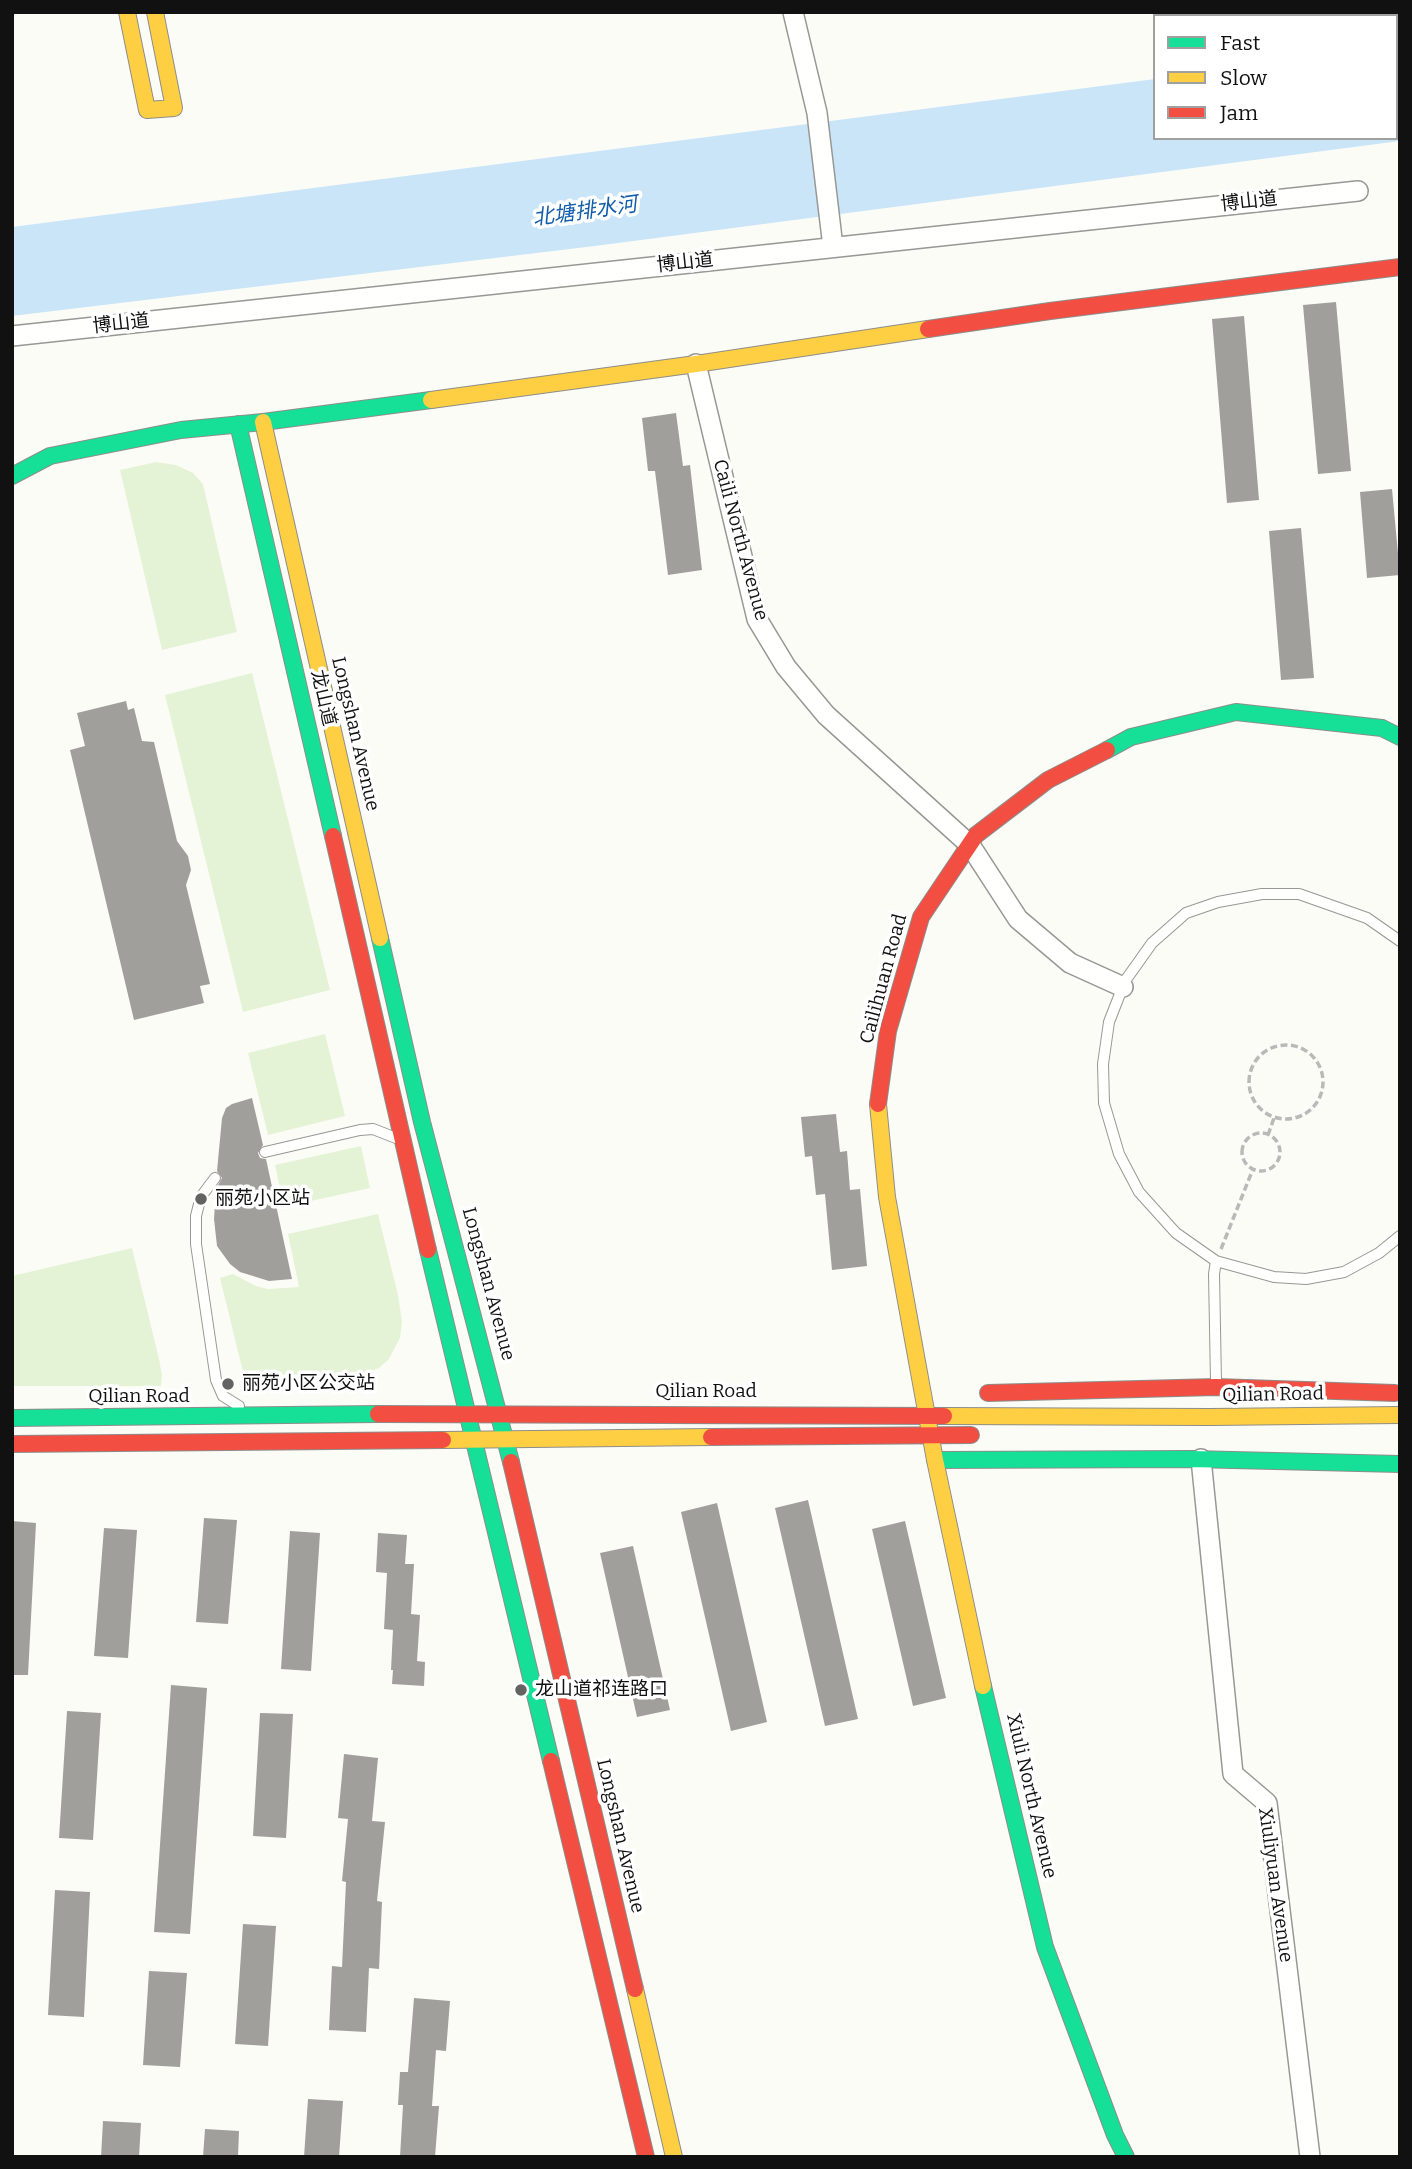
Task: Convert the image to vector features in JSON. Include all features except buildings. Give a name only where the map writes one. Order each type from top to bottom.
[{"type":"main road","points":[[127,12],[147,110],[174,108],[155,12]]},
{"type":"main road","points":[[12,476],[50,456],[181,430],[263,422],[696,364],[1050,311],[1400,267]]},
{"type":"main road","name":"Longshan Avenue","points":[[263,422],[422,1122],[500,1413],[674,2157]]},
{"type":"main road","name":"龙山道","points":[[238,424],[404,1145]]},
{"type":"main road","name":"Cailihuan Road","points":[[931,1435],[926,1413],[930,1393],[887,1197],[877,1111],[888,1031],[921,917],[976,835],[1048,780],[1131,737],[1236,712],[1382,728],[1400,737]]},
{"type":"main road","points":[[404,1145],[646,2157]]},
{"type":"main road","points":[[975,1393],[1216,1387],[1400,1393]]},
{"type":"main road","name":"Qilian Road","points":[[12,1418],[468,1413],[926,1413],[1210,1417],[1400,1415]]},
{"type":"main road","name":"Qilian Road","points":[[1160,1433],[1241,1433]]},
{"type":"main road","name":"Xiuli North Avenue","points":[[931,1435],[969,1629],[1045,1947],[1115,2135],[1126,2157]]},
{"type":"main road","points":[[12,1444],[985,1435]]},
{"type":"main road","points":[[935,1460],[1201,1459],[1400,1464]]},
{"type":"street","points":[[793,12],[817,113],[833,247]]},
{"type":"street","name":"博山道","points":[[12,336],[1358,191]]},
{"type":"street","name":"Caili North Avenue","points":[[696,364],[757,619],[786,667],[826,715],[970,845],[1018,919],[1041,941],[1070,963],[1123,987]]},
{"type":"street","name":"Xiuliyuan Avenue","points":[[1201,1459],[1233,1774],[1267,1803],[1310,2157]]},
{"type":"lane","points":[[1400,941],[1367,918],[1299,894],[1262,894],[1218,902],[1186,913],[1152,943],[1123,987],[1108,1022],[1103,1064],[1104,1103],[1119,1154],[1139,1192],[1176,1233],[1216,1261],[1274,1277],[1306,1279],[1344,1272],[1379,1253],[1400,1236]]},
{"type":"lane","points":[[265,1152],[348,1132],[373,1129],[390,1134],[404,1145]]},
{"type":"lane","points":[[215,1178],[203,1194],[196,1216],[195,1244],[216,1380],[227,1399],[261,1417]]},
{"type":"lane","points":[[1216,1261],[1216,1387]]},
{"type":"path","points":[[1294,1045],[1305,1050],[1320,1068],[1322,1092],[1317,1103],[1308,1112],[1298,1117],[1274,1118],[1254,1102],[1248,1078],[1259,1055],[1270,1048],[1294,1045]]},
{"type":"path","points":[[1268,1135],[1274,1118]]},
{"type":"path","points":[[1255,1134],[1268,1135],[1277,1142],[1278,1160],[1270,1168],[1253,1169],[1247,1165],[1242,1154],[1245,1142],[1255,1134]]},
{"type":"path","points":[[1216,1261],[1253,1169]]},
{"type":"green space","points":[[156,462],[176,465],[193,473],[203,484],[237,632],[162,650],[120,470]]},
{"type":"green space","points":[[252,673],[330,990],[243,1012],[165,695]]},
{"type":"green space","points":[[325,1034],[345,1116],[268,1135],[248,1053]]},
{"type":"green space","points":[[361,1146],[370,1188],[284,1207],[275,1165]]},
{"type":"green space","points":[[378,1214],[402,1322],[400,1338],[389,1359],[379,1368],[352,1378],[250,1381],[244,1376],[220,1278],[233,1274],[268,1289],[299,1287],[288,1234]]},
{"type":"green space","points":[[132,1248],[159,1359],[161,1386],[12,1386],[12,1276]]},
{"type":"water","name":"北塘排水河","points":[[1400,49],[1400,141],[595,246],[12,316],[12,227],[1153,79],[1153,140],[1398,140]]},
{"type":"traffic: fast","points":[[12,476],[50,456],[181,430],[431,400]]},
{"type":"traffic: fast","points":[[238,424],[333,836]]},
{"type":"traffic: fast","points":[[1107,750],[1131,737],[1236,712],[1382,728],[1400,737]]},
{"type":"traffic: fast","points":[[380,938],[422,1122],[511,1462]]},
{"type":"traffic: fast","points":[[428,1250],[551,1761]]},
{"type":"traffic: fast","points":[[12,1418],[378,1414]]},
{"type":"traffic: fast","points":[[935,1460],[1191,1459],[1400,1464]]},
{"type":"traffic: fast","points":[[983,1686],[1045,1947],[1115,2135],[1126,2157]]},
{"type":"traffic: slow","points":[[127,12],[147,110],[174,108],[155,12]]},
{"type":"traffic: slow","points":[[431,400],[928,329]]},
{"type":"traffic: slow","points":[[263,422],[380,938]]},
{"type":"traffic: slow","points":[[878,1104],[887,1197],[935,1460],[983,1686]]},
{"type":"traffic: slow","points":[[944,1416],[1400,1415]]},
{"type":"traffic: slow","points":[[443,1440],[711,1437]]},
{"type":"traffic: slow","points":[[635,1989],[674,2157]]},
{"type":"traffic: jam","points":[[928,329],[1400,267]]},
{"type":"traffic: jam","points":[[878,1104],[888,1031],[921,917],[976,835],[1048,780],[1107,750]]},
{"type":"traffic: jam","points":[[333,836],[428,1250]]},
{"type":"traffic: jam","points":[[988,1393],[1216,1387],[1395,1393]]},
{"type":"traffic: jam","points":[[378,1414],[944,1416]]},
{"type":"traffic: jam","points":[[711,1437],[971,1435]]},
{"type":"traffic: jam","points":[[12,1444],[443,1440]]},
{"type":"traffic: jam","points":[[511,1462],[635,1989]]},
{"type":"traffic: jam","points":[[551,1761],[646,2157]]},
{"type":"place","name":"丽苑小区站","points":[[201,1199]]},
{"type":"place","name":"丽苑小区公交站","points":[[228,1384]]},
{"type":"place","name":"龙山道祁连路口","points":[[521,1690]]}]
